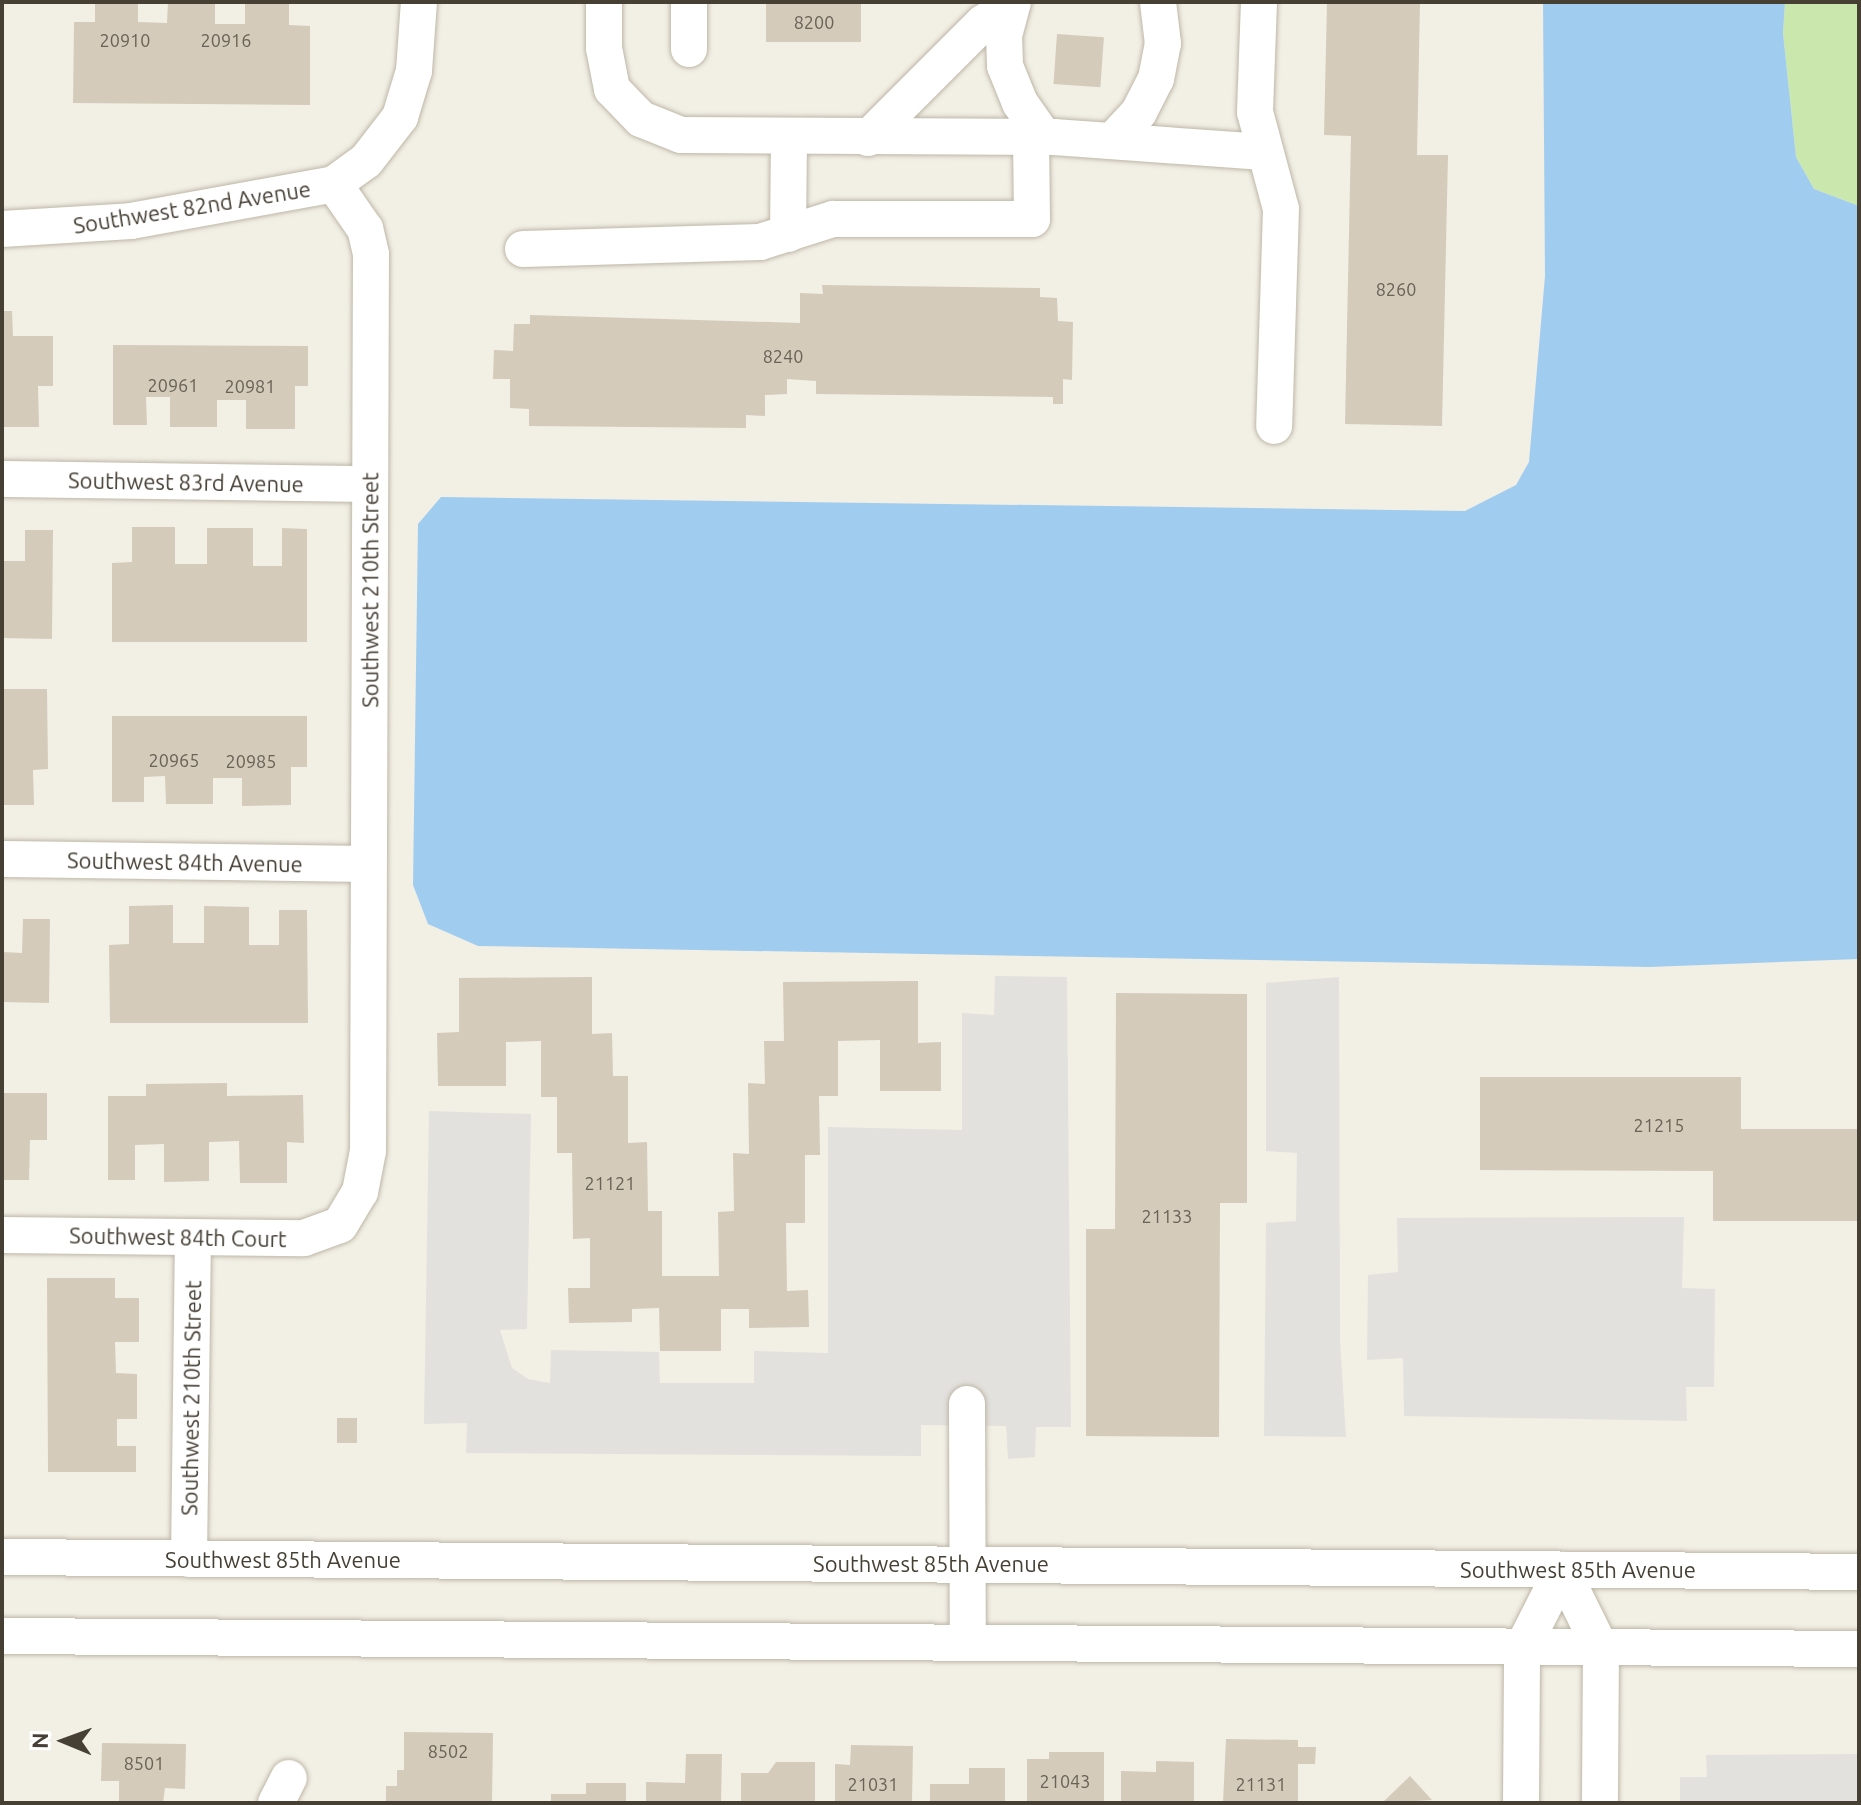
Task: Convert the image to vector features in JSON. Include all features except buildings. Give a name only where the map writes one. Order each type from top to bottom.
[{"type":"street","points":[[334,184],[366,161],[400,117],[414,71],[419,2]]},
{"type":"street","points":[[604,2],[608,76],[622,104],[641,119],[681,135],[1038,137],[1263,152]]},
{"type":"street","points":[[689,2],[689,49]]},
{"type":"street","points":[[1113,140],[1139,112],[1156,79],[1163,44],[1158,2]]},
{"type":"street","points":[[1259,2],[1255,112],[1263,152],[1281,209],[1274,426]]},
{"type":"street","points":[[868,138],[983,23],[1012,4]]},
{"type":"street","points":[[523,249],[760,242],[833,219],[1032,219],[1038,137],[1005,66],[1004,36],[1012,4]]},
{"type":"street","points":[[788,234],[789,138]]},
{"type":"street","name":"Southwest 82nd Avenue","points":[[2,229],[131,221],[334,184]]},
{"type":"street","name":"Southwest 210th Street","points":[[334,184],[371,245],[368,1151],[364,1179],[348,1216]]},
{"type":"street","name":"Southwest 83rd Avenue","points":[[2,479],[369,484]]},
{"type":"street","name":"Southwest 84th Avenue","points":[[2,859],[368,864]]},
{"type":"street","name":"Southwest 84th Court","points":[[2,1235],[304,1238],[331,1230],[348,1216]]},
{"type":"street","name":"Southwest 210th Street","points":[[189,1559],[193,1237]]},
{"type":"street","points":[[967,1404],[968,1643]]},
{"type":"street","name":"Southwest 85th Avenue","points":[[2,1557],[1859,1572]]},
{"type":"street","points":[[1521,1803],[1522,1649],[1562,1570]]},
{"type":"street","points":[[1562,1570],[1601,1649],[1600,1803]]},
{"type":"street","points":[[2,1636],[1859,1649]]},
{"type":"green space","points":[[1785,2],[1859,2],[1859,206],[1814,189],[1796,157],[1783,33]]},
{"type":"shaded area","points":[[995,976],[1067,977],[1071,1427],[1036,1427],[1035,1457],[1008,1459],[1006,1426],[921,1425],[921,1456],[466,1453],[467,1423],[424,1424],[429,1111],[531,1114],[527,1329],[500,1330],[512,1368],[528,1379],[550,1383],[551,1350],[659,1352],[660,1383],[754,1383],[754,1351],[828,1353],[828,1127],[962,1130],[962,1013],[994,1015]]},
{"type":"shaded area","points":[[1339,977],[1340,1340],[1346,1437],[1264,1436],[1266,1223],[1296,1221],[1297,1153],[1266,1151],[1266,983]]},
{"type":"shaded area","points":[[1684,1217],[1682,1288],[1715,1289],[1714,1387],[1686,1387],[1687,1421],[1404,1416],[1403,1358],[1367,1360],[1368,1275],[1398,1272],[1397,1218]]},
{"type":"shaded area","points":[[1859,1754],[1859,1803],[1680,1803],[1680,1777],[1707,1777],[1706,1755]]},
{"type":"water","points":[[1543,2],[1785,2],[1783,33],[1796,157],[1814,189],[1859,206],[1859,959],[1649,967],[478,946],[428,924],[413,885],[418,524],[441,497],[1465,511],[1516,485],[1529,462],[1545,276]]}]
